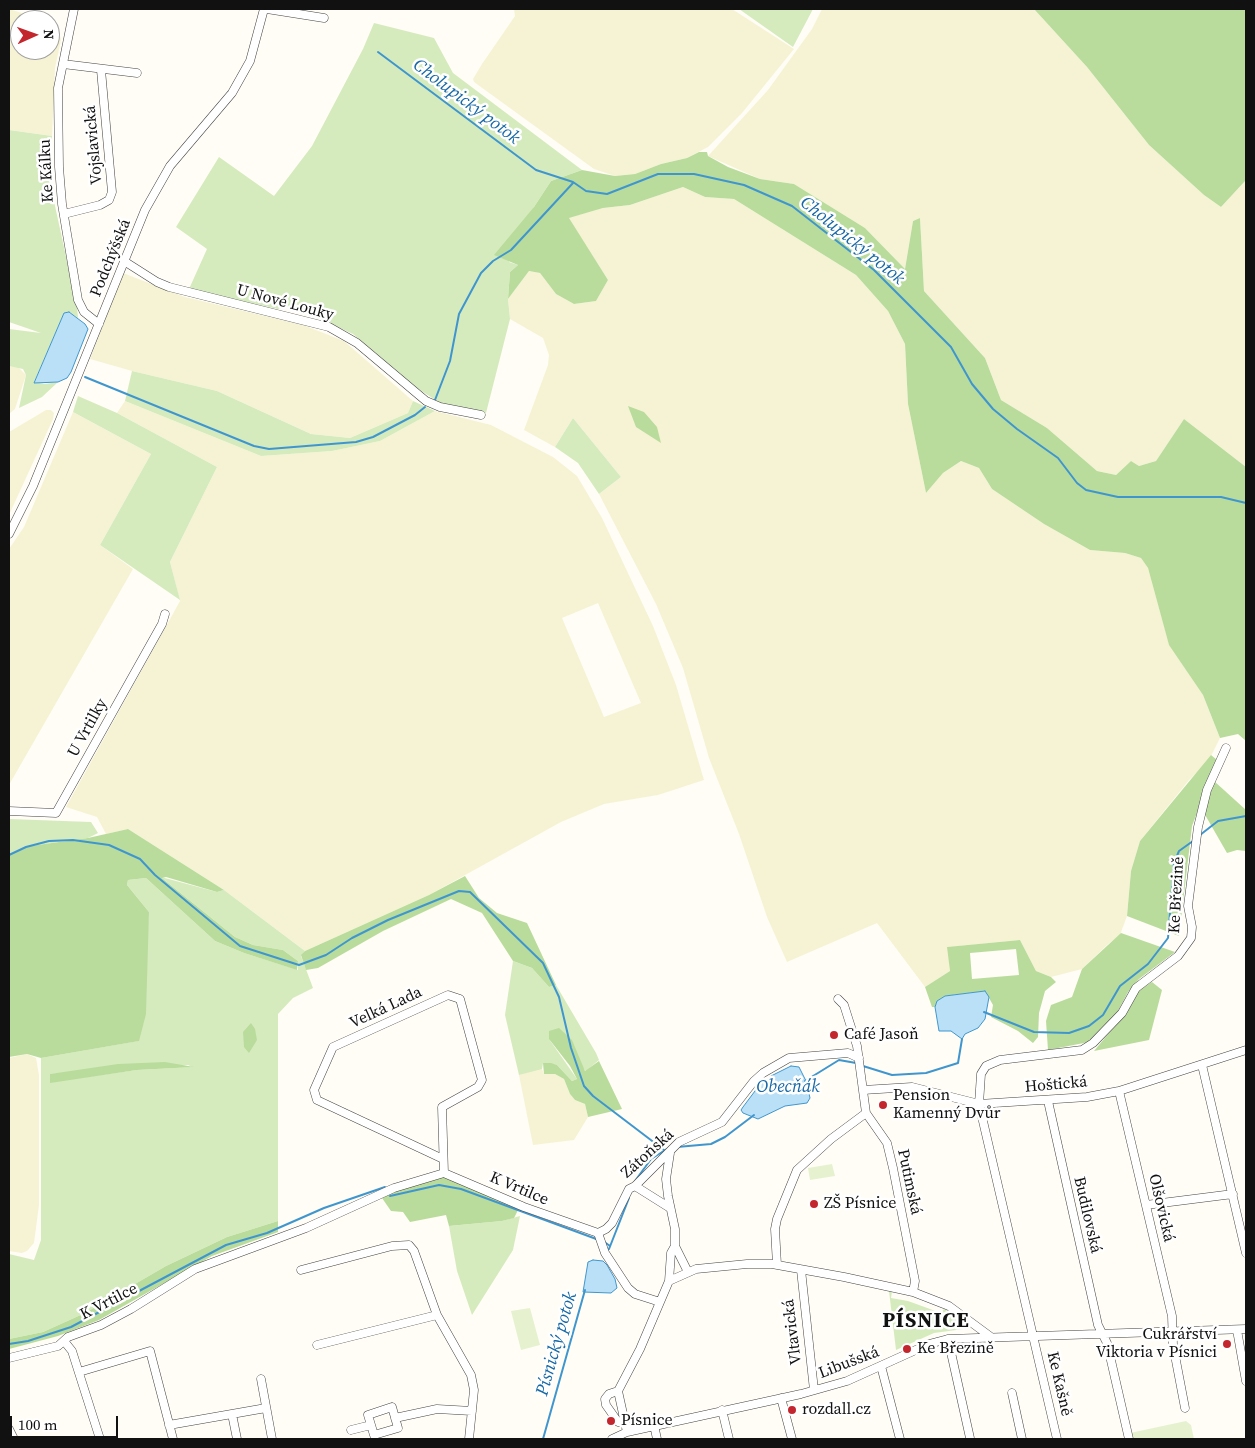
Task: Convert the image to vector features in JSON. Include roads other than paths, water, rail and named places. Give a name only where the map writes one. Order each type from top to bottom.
[{"type":"street","name":"Ke Kálku","points":[[74,9],[58,88],[59,167],[64,214],[78,300],[84,312],[99,324]]},
{"type":"street","points":[[265,9],[324,18]]},
{"type":"street","name":"Podchýšská","points":[[9,534],[33,486],[146,210],[170,166],[232,93],[250,61],[265,9]]},
{"type":"street","points":[[63,64],[137,73]]},
{"type":"street","name":"Vojslavická","points":[[64,214],[100,205],[109,200],[112,192],[101,70]]},
{"type":"street","name":"U Nové Louky","points":[[124,261],[157,282],[169,287],[329,327],[357,343],[426,401],[440,407],[481,415]]},
{"type":"street","name":"U Vrtilky","points":[[9,811],[56,812],[162,624],[164,614]]},
{"type":"street","name":"Ke Březině","points":[[1033,1335],[979,1104],[981,1074],[986,1066],[1014,1057],[1053,1055],[1082,1050],[1093,1043],[1122,1013],[1136,988],[1178,956],[1191,938],[1192,927],[1188,906],[1196,834],[1207,790],[1226,748]]},
{"type":"street","name":"Velká Lada","points":[[443,1159],[317,1100],[314,1090],[334,1047],[448,995],[460,999],[482,1080],[478,1087],[442,1107],[444,1173]]},
{"type":"street","name":"Putimská","points":[[838,999],[844,1005],[854,1032],[866,1113],[886,1143],[893,1168],[915,1281],[913,1292]]},
{"type":"street","name":"Hoštická","points":[[864,1090],[912,1087],[979,1104],[1087,1097],[1120,1091],[1246,1050]]},
{"type":"street","name":"Zátoňská","points":[[599,1238],[609,1226],[627,1192],[636,1186],[655,1164],[673,1148],[718,1126],[754,1081],[789,1058],[848,1053],[859,1062]]},
{"type":"street","points":[[1202,1065],[1246,1253]]},
{"type":"street","name":"Olšovická","points":[[1120,1091],[1172,1316],[1172,1332],[1185,1408]]},
{"type":"street","name":"Budilovská","points":[[1048,1101],[1098,1325],[1108,1343],[1129,1439]]},
{"type":"street","points":[[776,1265],[775,1230],[777,1219],[796,1170],[831,1139],[866,1113]]},
{"type":"street","points":[[673,1148],[666,1179],[675,1229],[675,1246],[688,1272]]},
{"type":"street","name":"K Vrtilce","points":[[9,1358],[58,1346],[68,1337],[101,1325],[131,1309],[195,1269],[306,1228],[394,1188],[444,1173],[599,1238]]},
{"type":"street","points":[[636,1186],[670,1208]]},
{"type":"street","points":[[1146,1204],[1233,1194]]},
{"type":"street","points":[[599,1238],[628,1288],[636,1294],[660,1302]]},
{"type":"street","points":[[301,1270],[392,1246],[409,1245],[414,1250],[437,1315],[472,1375],[474,1390],[469,1439]]},
{"type":"street","points":[[626,1428],[618,1391],[640,1349],[669,1281],[671,1253],[675,1246]]},
{"type":"street","points":[[669,1281],[688,1272],[719,1266],[776,1265],[844,1276],[913,1292],[949,1306],[991,1337]]},
{"type":"street","name":"Vltavická","points":[[802,1270],[814,1390]]},
{"type":"street","points":[[317,1345],[437,1315]]},
{"type":"street","points":[[1237,1330],[1246,1381]]},
{"type":"street","name":"Libušská","points":[[612,1439],[626,1428],[654,1425],[781,1398],[846,1381],[929,1344],[948,1339],[1246,1330]]},
{"type":"street","name":"Ke Kašně","points":[[1033,1335],[1057,1439]]},
{"type":"street","points":[[948,1339],[970,1438]]},
{"type":"street","points":[[64,1341],[71,1347],[100,1439]]},
{"type":"street","points":[[80,1372],[150,1351],[173,1439]]},
{"type":"street","points":[[881,1366],[900,1439]]},
{"type":"street","points":[[261,1380],[272,1439]]},
{"type":"street","points":[[618,1391],[609,1394],[605,1399],[606,1405],[618,1422],[626,1428]]},
{"type":"street","points":[[1012,1392],[1022,1439]]},
{"type":"street","points":[[781,1398],[792,1439]]},
{"type":"street","points":[[392,1407],[398,1428],[374,1435],[371,1425],[368,1415],[392,1407]]},
{"type":"street","points":[[169,1424],[266,1408]]},
{"type":"street","points":[[395,1418],[437,1409],[472,1410]]},
{"type":"street","points":[[722,1410],[728,1439]]},
{"type":"street","points":[[232,1414],[238,1439]]},
{"type":"street","points":[[351,1430],[371,1425]]},
{"type":"street","points":[[654,1425],[657,1439]]},
{"type":"street","points":[[9,1429],[14,1439]]},
{"type":"water","points":[[69,312],[85,324],[88,329],[71,372],[67,378],[58,382],[34,383],[64,313]]},
{"type":"water","points":[[985,991],[989,997],[985,1019],[978,1028],[965,1034],[962,1039],[951,1031],[939,1031],[935,1007],[937,1001],[945,996]]},
{"type":"water","name":"Obecňák","points":[[791,1066],[799,1067],[806,1081],[810,1098],[807,1103],[785,1106],[758,1119],[743,1113],[741,1110],[758,1087],[771,1076]]},
{"type":"water","points":[[593,1260],[603,1261],[615,1279],[617,1288],[611,1293],[583,1292],[588,1262]]},
{"type":"waterway","name":"Cholupický potok","points":[[378,52],[536,170],[573,182],[586,191],[607,194],[658,174],[694,174],[744,185],[792,206],[874,270],[951,347],[972,384],[993,409],[1017,429],[1058,458],[1077,483],[1086,490],[1118,497],[1221,497],[1246,503]]},
{"type":"waterway","points":[[435,400],[450,361],[459,314],[481,273],[493,261],[511,250],[573,183]]},
{"type":"waterway","points":[[85,377],[254,446],[269,449],[356,442],[373,437],[415,415],[425,407]]},
{"type":"waterway","name":"Písnický potok","points":[[1200,835],[1218,821],[1246,816]]},
{"type":"waterway","points":[[9,855],[26,847],[49,841],[73,840],[109,845],[140,859],[155,875],[240,946],[299,965],[326,955],[352,938],[388,920],[459,891],[470,892],[543,963],[559,997],[571,1048],[584,1086],[593,1096],[664,1150]]},
{"type":"waterway","name":"Písnický potok","points":[[984,1012],[1034,1032],[1069,1033],[1089,1026],[1103,1015],[1120,986],[1148,964],[1168,938],[1174,863],[1179,851],[1193,841]]},
{"type":"waterway","name":"Písnický potok","points":[[863,1066],[892,1075],[926,1073],[958,1063],[962,1039]]},
{"type":"waterway","name":"Písnický potok","points":[[805,1081],[839,1060],[856,1063]]},
{"type":"waterway","name":"Písnický potok","points":[[677,1147],[711,1144],[725,1137],[754,1115]]},
{"type":"waterway","name":"Písnický potok","points":[[635,1181],[651,1159],[670,1147]]},
{"type":"waterway","points":[[390,1196],[439,1185],[461,1189],[599,1240]]},
{"type":"waterway","points":[[9,1344],[28,1341],[71,1327],[226,1245],[267,1233],[324,1208],[385,1187]]},
{"type":"waterway","name":"Písnický potok","points":[[609,1249],[629,1198]]},
{"type":"waterway","points":[[603,1241],[610,1246]]},
{"type":"waterway","name":"Písnický potok","points":[[543,1439],[585,1290]]},
{"type":"place","name":"Café Jasoň","points":[[834,1035]]},
{"type":"place","name":"Pension Kamenný Dvůr","points":[[883,1105]]},
{"type":"place","name":"ZŠ Písnice","points":[[814,1204]]},
{"type":"place","name":"Cukrářství Viktoria v Písnici","points":[[1227,1344]]},
{"type":"place","name":"Ke Březině","points":[[907,1349]]},
{"type":"place","name":"rozdall.cz","points":[[792,1410]]},
{"type":"place","name":"Písnice","points":[[611,1421]]},
{"type":"district","name":"PÍSNICE","points":[[926,1322]]}]
